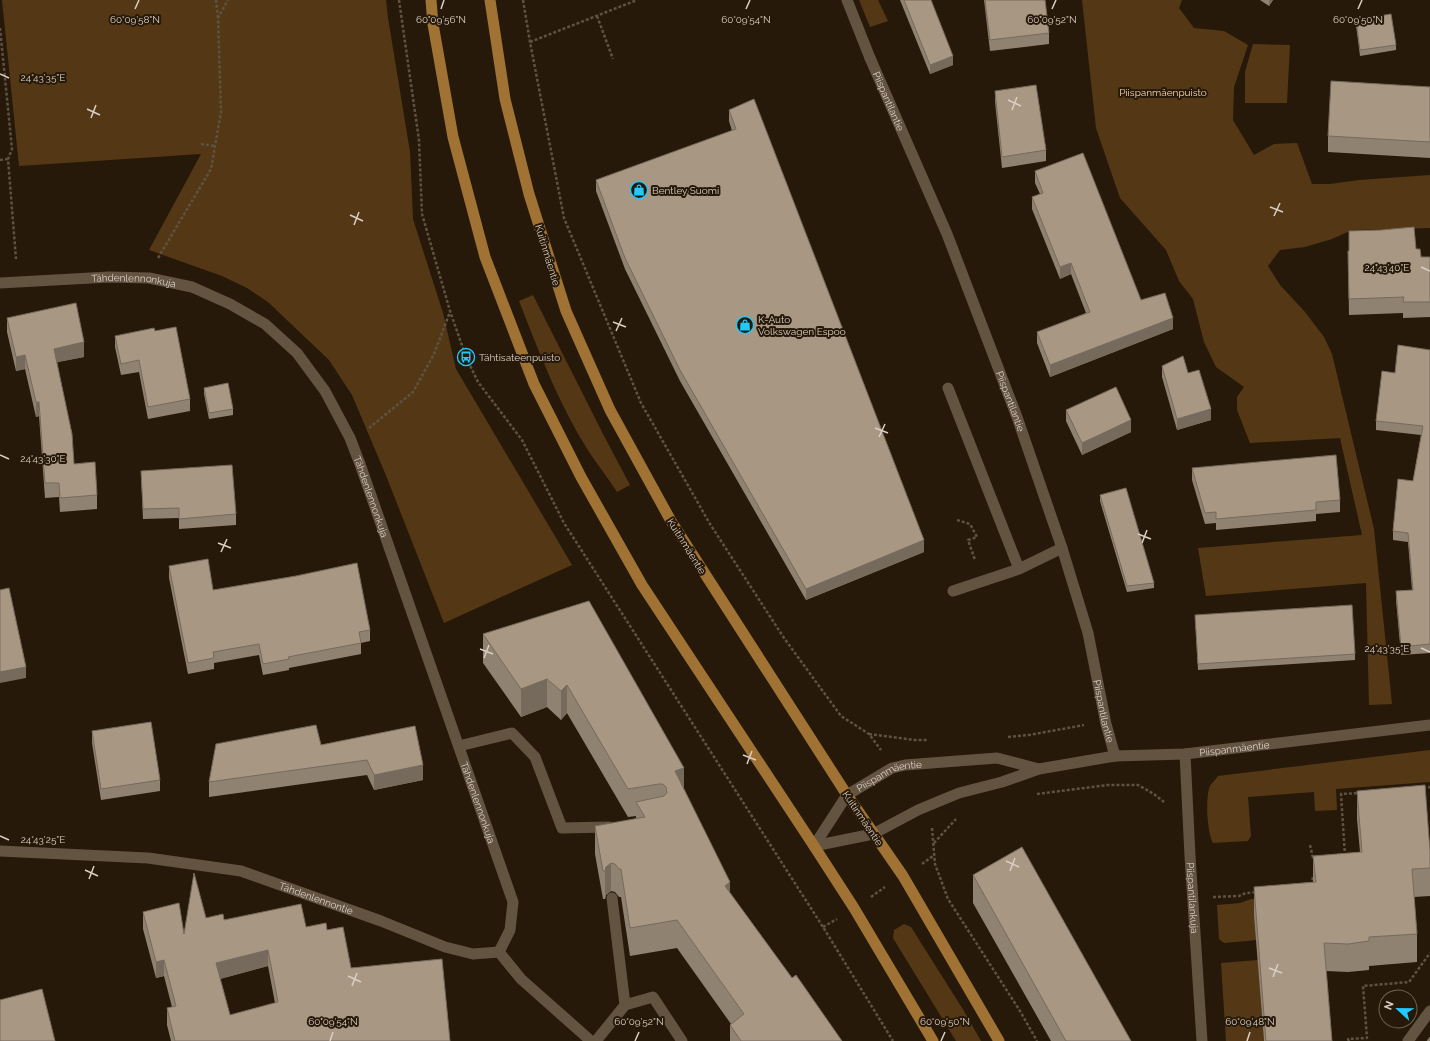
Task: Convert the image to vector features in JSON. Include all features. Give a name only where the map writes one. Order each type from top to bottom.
[{"type":"main road","points":[[431,0],[433,24],[453,137],[485,257],[534,384],[580,477],[642,585],[854,908],[933,1041]]},
{"type":"main road","name":"Kuitinmäentie","points":[[490,0],[505,99],[529,194],[566,311],[610,410],[671,522],[847,795],[903,876],[999,1041]]},
{"type":"street","name":"Piispantilantie","points":[[847,0],[870,58],[947,234],[1017,417],[1062,548],[1088,633],[1106,724],[1115,756]]},
{"type":"street","name":"Tähdenlennonkuja","points":[[0,283],[109,277],[149,278],[192,287],[230,304],[265,324],[297,352],[325,391],[350,438],[513,902],[510,930],[499,952]]},
{"type":"street","points":[[948,388],[1019,569]]},
{"type":"street","points":[[953,591],[1019,569],[1062,548]]},
{"type":"street","name":"Piispanmäentie","points":[[814,846],[873,834],[918,810],[960,793],[1002,782],[1039,768],[1115,756],[1185,754],[1430,725]]},
{"type":"street","points":[[459,746],[512,733],[535,757],[562,828],[604,828],[620,825]]},
{"type":"street","name":"Piispantilankuja","points":[[1185,754],[1202,1041]]},
{"type":"street","name":"Piispanmäentie","points":[[814,846],[847,795],[892,768],[906,765],[997,758],[1039,768]]},
{"type":"street","name":"Tähdenlennontie","points":[[0,851],[148,858],[241,871],[382,921],[445,947],[473,954],[499,952]]},
{"type":"street","points":[[612,898],[625,1005]]},
{"type":"street","points":[[499,952],[521,979],[591,1041]]},
{"type":"street","points":[[596,1041],[625,1005],[653,997],[682,1041]]},
{"type":"street","points":[[1408,1041],[1430,1011]]},
{"type":"path","points":[[149,278],[158,258],[211,169],[221,112],[216,0]]},
{"type":"path","points":[[218,18],[228,0]]},
{"type":"path","points":[[524,0],[530,42],[564,218],[641,403],[710,524],[784,638],[840,716],[869,734],[892,768]]},
{"type":"path","points":[[530,42],[637,0]]},
{"type":"path","points":[[597,16],[613,59]]},
{"type":"path","points":[[0,28],[12,149],[8,159],[16,259],[11,259]]},
{"type":"path","points":[[201,144],[215,146]]},
{"type":"path","points":[[0,160],[8,159]]},
{"type":"path","points":[[154,258],[164,260]]},
{"type":"path","points":[[350,438],[365,431],[413,392],[434,354],[450,312]]},
{"type":"path","points":[[958,520],[970,524],[977,536],[968,540]]},
{"type":"path","points":[[1032,795],[1108,785],[1138,785],[1164,801],[1165,807]]},
{"type":"path","points":[[1423,788],[1430,787]]},
{"type":"path","points":[[1346,863],[1341,794],[1363,792]]},
{"type":"path","points":[[918,810],[932,828],[934,856],[948,898],[1020,1011],[1037,1041]]},
{"type":"path","points":[[933,843],[958,817]]},
{"type":"path","points":[[1310,845],[1313,863]]},
{"type":"path","points":[[824,927],[934,856]]},
{"type":"path","points":[[1311,889],[1314,873]]},
{"type":"path","points":[[1211,897],[1239,896],[1246,893],[1260,892]]},
{"type":"path","points":[[1349,1041],[1348,1039],[1367,1038],[1363,986],[1409,982],[1430,953]]},
{"type":"green space","points":[[2,0],[386,0],[410,152],[413,219],[443,313],[456,369],[572,565],[444,623],[385,473],[352,395],[329,360],[268,302],[247,288],[222,276],[149,250],[201,154],[19,166]]},
{"type":"green space","points":[[859,0],[878,0],[888,21],[870,27]]},
{"type":"green space","name":"Piispanmäenpuisto","points":[[1082,0],[1182,0],[1179,8],[1194,28],[1224,31],[1248,45],[1234,87],[1233,120],[1254,155],[1274,144],[1297,143],[1312,184],[1330,184],[1359,180],[1430,175],[1430,228],[1352,230],[1332,239],[1305,247],[1280,250],[1268,266],[1280,285],[1305,312],[1324,337],[1332,354],[1374,529],[1392,704],[1369,705],[1366,583],[1206,596],[1198,548],[1362,535],[1340,438],[1250,443],[1237,410],[1237,397],[1244,387],[1216,367],[1204,342],[1193,299],[1179,281],[1166,250],[1120,198],[1096,128]]},
{"type":"green space","points":[[1253,44],[1290,45],[1287,103],[1245,103],[1245,72]]},
{"type":"green space","points":[[533,295],[630,485],[617,492],[578,434],[568,416],[542,359],[519,301]]},
{"type":"green space","points":[[1430,750],[1430,782],[1336,789],[1337,810],[1315,811],[1314,792],[1248,797],[1251,836],[1248,841],[1213,843],[1208,823],[1208,791],[1218,776]]},
{"type":"green space","points":[[1314,894],[1257,940],[1224,943],[1219,939],[1217,905],[1240,903],[1251,899]]},
{"type":"green space","points":[[904,924],[911,927],[964,1011],[981,1041],[956,1041],[893,938],[894,930]]},
{"type":"green space","points":[[1258,960],[1264,1041],[1226,1041],[1221,963]]},
{"type":"building","points":[[904,0],[931,0],[953,56],[930,65]]},
{"type":"building","points":[[985,0],[1045,0],[1049,33],[990,40]]},
{"type":"building","points":[[1391,14],[1396,45],[1360,50],[1356,20]]},
{"type":"building","points":[[1331,81],[1430,87],[1430,142],[1328,136]]},
{"type":"building","points":[[1036,85],[1046,150],[1002,157],[995,91]]},
{"type":"building","name":"K-Auto Volkswagen Espoo","points":[[754,99],[924,540],[806,589],[680,370],[625,258],[596,180],[736,129],[729,110]]},
{"type":"building","points":[[1083,153],[1141,300],[1165,293],[1173,318],[1050,365],[1037,332],[1090,312],[1071,263],[1060,267],[1032,197],[1043,193],[1035,171]]},
{"type":"building","points":[[1414,227],[1416,249],[1420,249],[1421,257],[1430,257],[1430,302],[1403,302],[1404,297],[1349,299],[1349,231]]},
{"type":"building","points":[[76,303],[84,342],[54,349],[72,434],[74,464],[95,462],[97,495],[60,498],[59,483],[45,483],[39,402],[36,402],[25,355],[16,357],[7,318]]},
{"type":"building","points":[[176,327],[190,399],[148,407],[139,360],[121,364],[115,336],[154,328],[155,331]]},
{"type":"building","points":[[1398,345],[1430,350],[1430,644],[1401,647],[1396,591],[1413,590],[1408,533],[1393,531],[1398,479],[1413,481],[1423,426],[1376,421],[1382,371],[1395,373]]},
{"type":"building","points":[[1183,356],[1188,373],[1199,370],[1211,409],[1177,419],[1162,366]]},
{"type":"building","points":[[228,383],[233,409],[209,413],[204,388]]},
{"type":"building","points":[[1116,387],[1131,420],[1082,443],[1066,410]]},
{"type":"building","points":[[1336,455],[1340,500],[1316,502],[1316,510],[1216,519],[1216,512],[1205,513],[1192,468]]},
{"type":"building","points":[[232,465],[236,514],[179,519],[179,508],[143,509],[141,471]]},
{"type":"building","points":[[1126,488],[1154,583],[1127,586],[1100,495]]},
{"type":"building","points":[[208,559],[213,590],[296,576],[357,563],[370,630],[359,632],[361,643],[288,657],[289,659],[263,664],[259,644],[213,652],[214,658],[188,663],[169,566]]},
{"type":"building","points":[[9,588],[26,667],[0,672],[0,590]]},
{"type":"building","points":[[589,601],[684,768],[675,771],[730,882],[725,886],[792,978],[796,975],[842,1041],[741,1041],[730,1025],[744,1014],[677,920],[630,928],[621,869],[619,869],[615,864],[611,863],[606,867],[605,871],[603,871],[595,826],[645,817],[636,802],[664,796],[667,793],[666,787],[663,784],[659,784],[628,789],[567,685],[561,691],[547,679],[521,689],[483,634]]},
{"type":"building","points":[[1352,605],[1355,654],[1198,664],[1195,615]]},
{"type":"building","points":[[151,722],[160,780],[101,789],[92,731]]},
{"type":"building","points":[[316,725],[321,745],[415,726],[423,765],[374,775],[367,760],[209,782],[216,744]]},
{"type":"building","points":[[1425,785],[1430,868],[1412,869],[1417,934],[1369,937],[1369,941],[1348,944],[1324,943],[1332,1041],[1266,1041],[1254,887],[1316,882],[1313,856],[1362,852],[1357,791]]},
{"type":"building","points":[[1022,847],[1131,1041],[1066,1041],[973,875]]},
{"type":"building","points":[[194,873],[206,918],[223,914],[224,920],[301,904],[306,927],[326,923],[327,930],[343,927],[351,968],[442,959],[450,1041],[175,1041],[167,1008],[176,1006],[164,960],[156,962],[143,912],[179,903],[184,934]],"holes":[[[268,950],[278,1002],[230,1015],[216,963]]]},
{"type":"building","points":[[42,989],[55,1041],[0,1041],[0,1000]]},
{"type":"place","name":"Bentley Suomi","points":[[639,190]]},
{"type":"place","name":"K-Auto Volkswagen Espoo","points":[[745,325]]},
{"type":"place","name":"Tähtisateenpuisto","points":[[466,357]]}]
